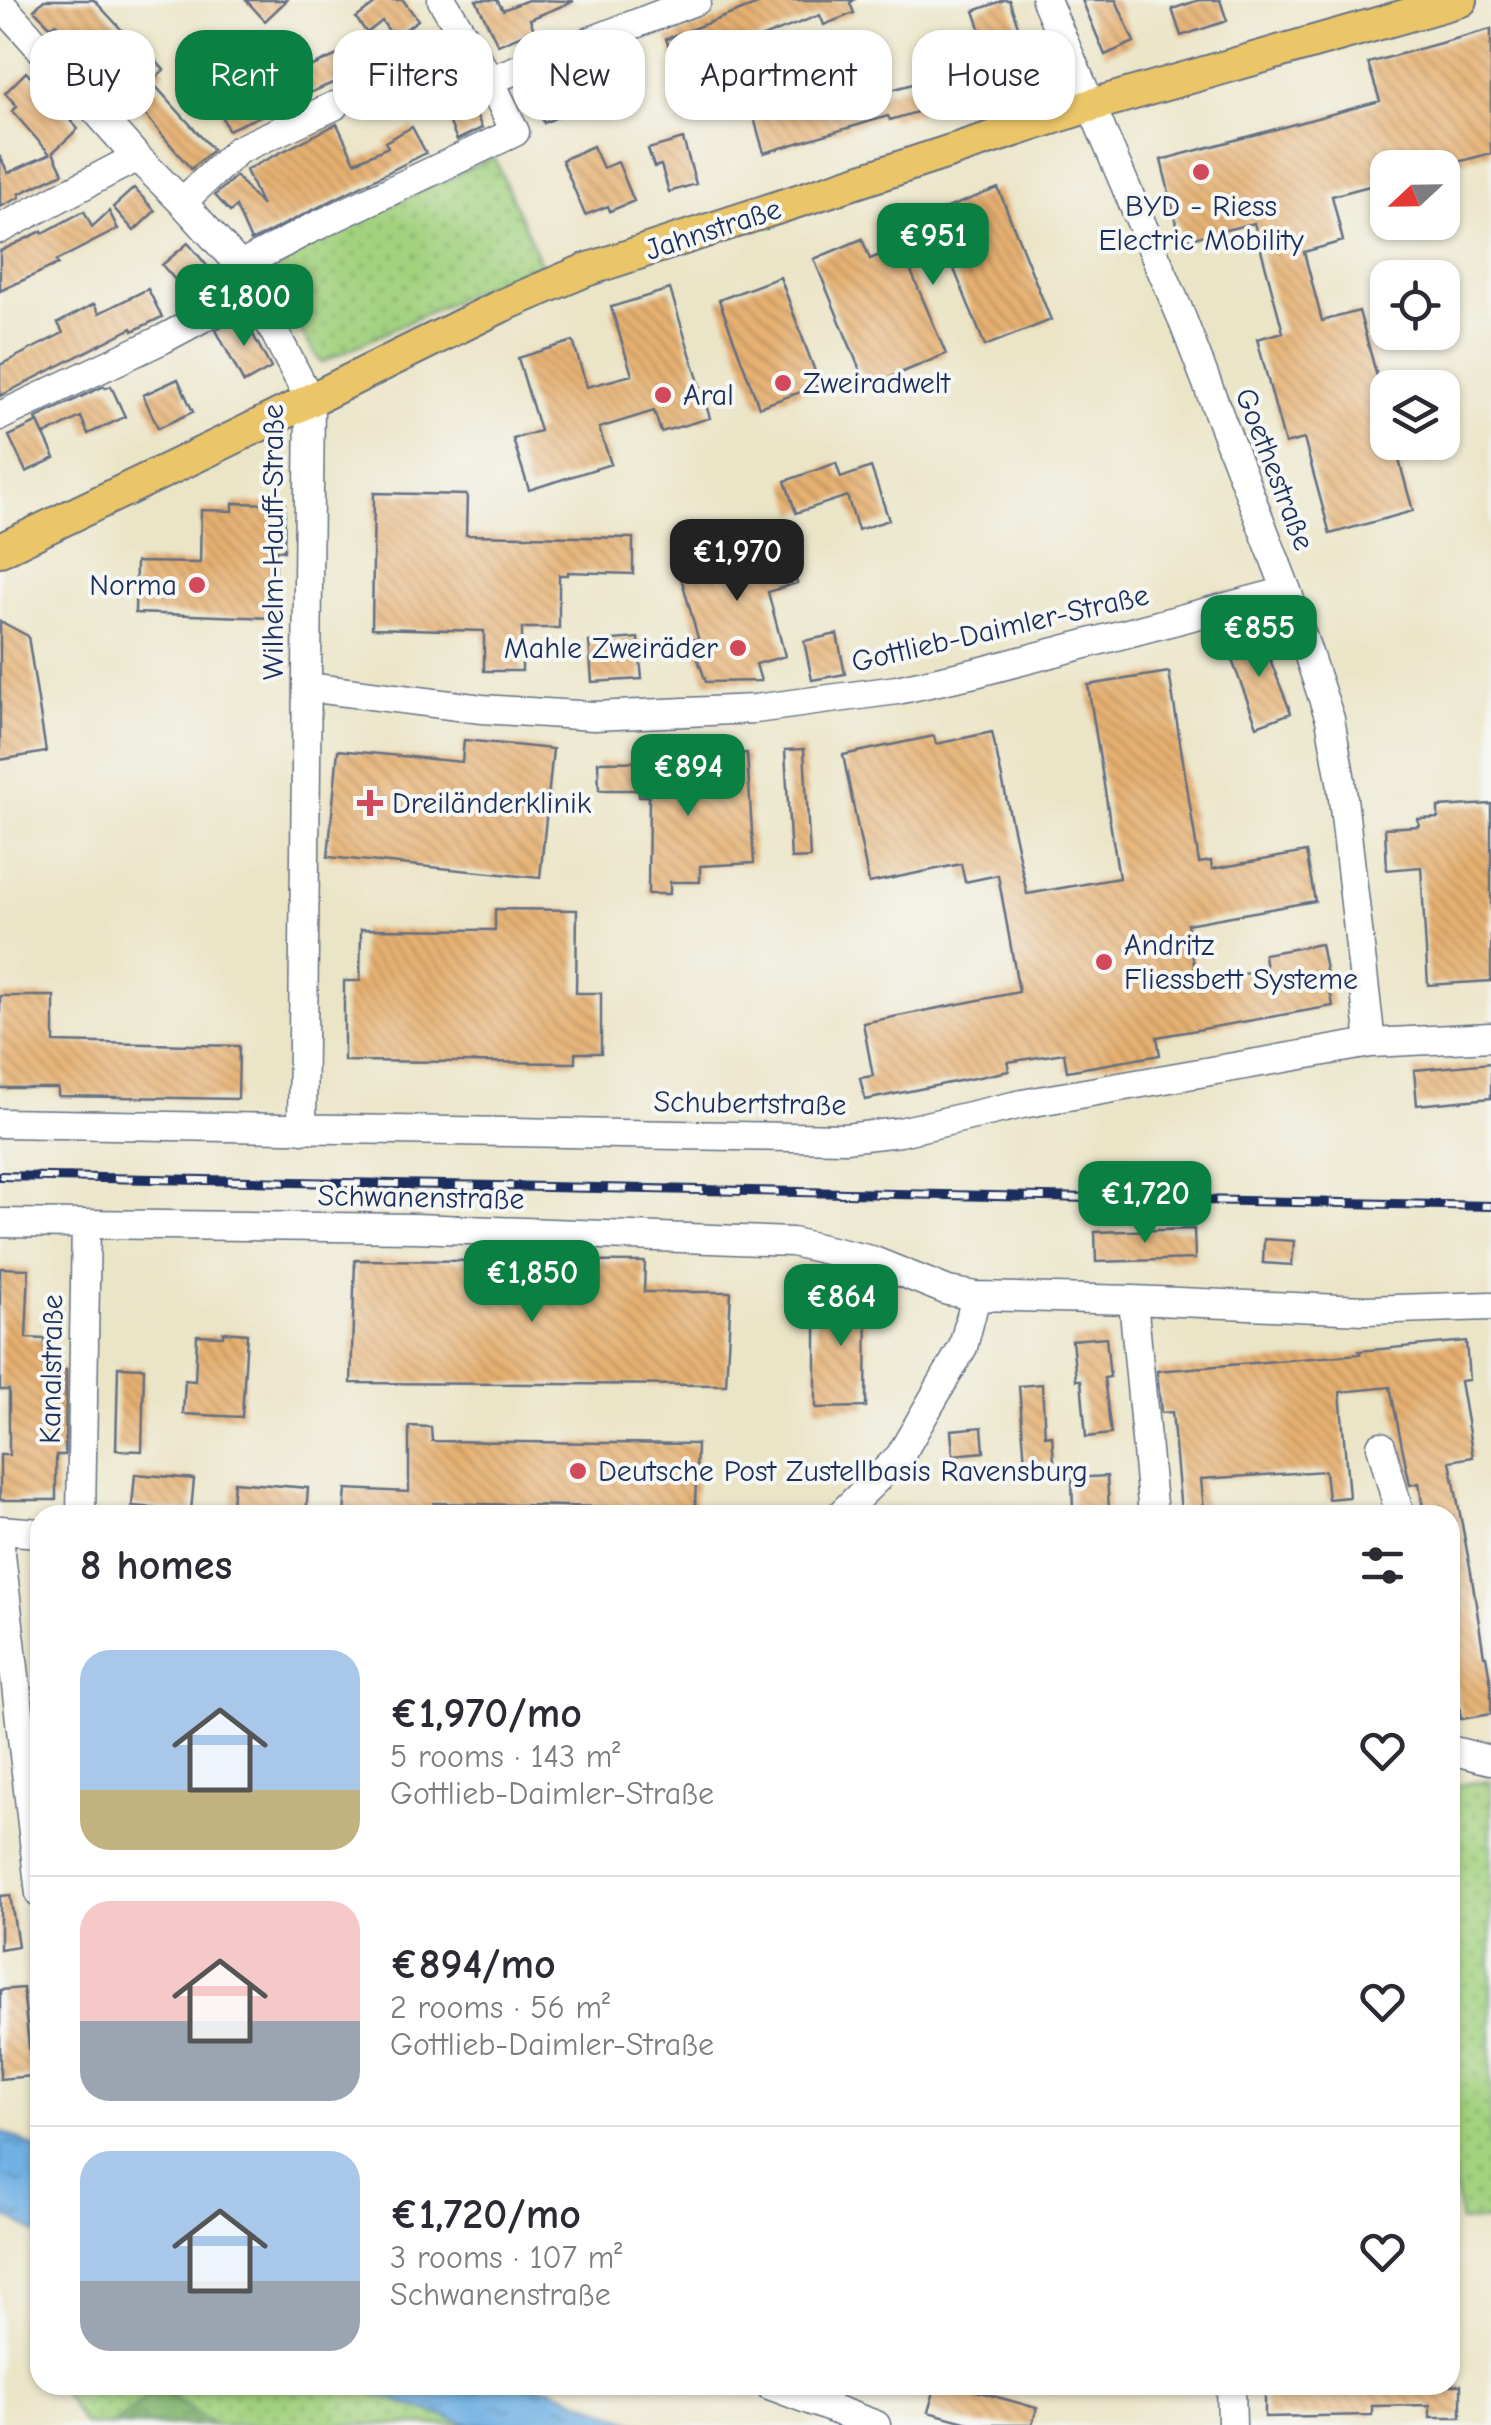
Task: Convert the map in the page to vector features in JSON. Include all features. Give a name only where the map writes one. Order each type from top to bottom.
[{"type":"main road","name":"Jahnstraße","points":[[0,550],[501,306],[586,270],[1092,105],[1461,0]]},
{"type":"street","points":[[442,0],[460,30]]},
{"type":"street","points":[[493,79],[697,0]]},
{"type":"street","name":"Goethestraße","points":[[1046,0],[1181,316],[1287,591],[1330,719],[1341,781],[1371,1043]]},
{"type":"street","name":"Wilhelm-Hauff-Straße","points":[[0,3],[247,278],[310,400],[302,1129]]},
{"type":"street","points":[[0,416],[163,339],[308,230],[515,132],[493,86]]},
{"type":"street","points":[[182,202],[238,150],[333,106]]},
{"type":"street","points":[[0,229],[137,158]]},
{"type":"street","name":"Gottlieb-Daimler-Straße","points":[[307,687],[482,709],[594,716],[755,709],[897,690],[979,672],[1287,591]]},
{"type":"street","name":"Schubertstraße","points":[[0,1123],[861,1136],[900,1132],[1022,1104],[1371,1043],[1491,1038]]},
{"type":"street","name":"Schwanenstraße","points":[[0,1223],[416,1228],[792,1242],[871,1260],[948,1291],[976,1296],[1365,1310],[1491,1306]]},
{"type":"street","name":"Kanalstraße","points":[[81,1505],[86,1225]]},
{"type":"street","points":[[850,1505],[900,1456],[963,1346],[976,1296]]},
{"type":"street","points":[[1133,1300],[1152,1505]]},
{"type":"street","points":[[1380,1446],[1397,1505]]},
{"type":"street","points":[[0,1530],[30,1532]]},
{"type":"street","points":[[0,1546],[30,1720]]},
{"type":"street","points":[[1460,1752],[1490,1760]]},
{"type":"street","points":[[796,2395],[876,2425]]},
{"type":"street","points":[[1231,2395],[1232,2425]]},
{"type":"green space","points":[[494,157],[541,264],[504,277],[321,363],[265,274],[306,243]]},
{"type":"green space","points":[[1491,1781],[1491,2220],[1461,2222],[1460,2217],[1460,1784]]},
{"type":"green space","points":[[64,2395],[149,2395],[113,2425],[84,2425]]},
{"type":"green space","points":[[149,2395],[170,2395],[214,2425],[113,2425]]},
{"type":"green space","points":[[170,2395],[380,2395],[471,2425],[214,2425]]},
{"type":"water","points":[[0,2131],[30,2145],[30,2230],[0,2213]]},
{"type":"water","points":[[380,2395],[567,2395],[641,2425],[471,2425]]},
{"type":"building","points":[[44,0],[94,0],[122,30],[61,30],[55,23],[51,27],[34,10]]},
{"type":"building","points":[[246,0],[287,0],[265,21]]},
{"type":"building","points":[[380,0],[403,0],[418,20],[405,30],[388,30],[382,21],[365,30],[356,18]]},
{"type":"building","points":[[476,0],[497,0],[503,10],[528,0],[574,1],[530,19],[534,30],[513,30],[513,39],[498,45]]},
{"type":"building","points":[[768,0],[854,0],[850,3],[854,13],[824,25],[820,15],[781,30],[690,30]]},
{"type":"building","points":[[1009,0],[1018,26],[981,30],[974,11]]},
{"type":"building","points":[[1082,0],[1116,0],[1134,42],[1105,55]]},
{"type":"building","points":[[1199,0],[1220,0],[1227,21],[1181,36],[1172,9]]},
{"type":"building","points":[[1491,29],[1491,153],[1460,161],[1460,150],[1370,150],[1370,186],[1332,196],[1343,241],[1304,252],[1322,321],[1359,311],[1375,370],[1370,370],[1370,460],[1399,460],[1413,511],[1330,534],[1304,439],[1285,444],[1257,339],[1283,332],[1254,223],[1181,241],[1161,160],[1380,101],[1368,63]]},
{"type":"building","points":[[333,57],[333,83],[313,91],[313,66]]},
{"type":"building","points":[[155,60],[164,70],[155,78]]},
{"type":"building","points":[[26,72],[30,76],[30,120],[70,120],[78,129],[53,152],[63,173],[0,207],[0,156],[8,173],[50,154],[12,111],[17,106],[5,93]]},
{"type":"building","points":[[912,84],[912,114],[892,119],[892,90]]},
{"type":"building","points":[[155,85],[175,108],[175,120],[186,120],[213,150],[191,169],[150,120],[155,120]]},
{"type":"building","points":[[224,120],[251,120],[228,130]]},
{"type":"building","points":[[449,120],[479,120],[482,128],[457,140]]},
{"type":"building","points":[[755,120],[875,120],[764,153]]},
{"type":"building","points":[[337,124],[355,162],[388,147],[385,142],[412,127],[426,153],[251,241],[236,207],[230,212],[215,195],[236,176],[262,206],[246,170]]},
{"type":"building","points":[[683,139],[696,184],[669,192],[661,165],[654,167],[648,149]]},
{"type":"building","points":[[593,146],[603,168],[618,162],[634,201],[610,211],[608,206],[585,215],[562,160]]},
{"type":"building","points":[[134,188],[155,211],[134,231],[113,207]]},
{"type":"building","points":[[998,188],[1051,320],[985,346],[946,249],[908,264],[946,354],[867,387],[814,259],[862,239],[870,259],[931,234],[924,217]]},
{"type":"building","points":[[84,211],[92,227],[109,211],[118,229],[56,261],[58,264],[0,291],[0,251]]},
{"type":"building","points":[[188,243],[219,280],[198,298],[191,298],[162,265]]},
{"type":"building","points":[[780,277],[820,385],[759,407],[719,300]]},
{"type":"building","points":[[148,289],[162,317],[133,331],[132,328],[0,396],[0,365],[63,333],[58,323],[94,304],[99,313]]},
{"type":"building","points":[[670,289],[710,418],[661,432],[654,411],[599,428],[611,464],[529,490],[513,439],[540,431],[518,358],[573,341],[587,387],[632,375],[611,307]]},
{"type":"building","points":[[243,316],[271,368],[244,383],[216,330]]},
{"type":"building","points":[[178,379],[193,412],[158,428],[143,395]]},
{"type":"building","points":[[111,386],[125,417],[88,434],[81,417],[44,435],[36,418]]},
{"type":"building","points":[[38,422],[55,458],[26,472],[9,436]]},
{"type":"building","points":[[836,463],[841,478],[871,467],[889,520],[858,530],[847,496],[796,513],[785,481]]},
{"type":"building","points":[[374,493],[467,495],[466,535],[633,538],[633,574],[559,575],[559,628],[522,628],[522,671],[484,671],[484,631],[372,628]]},
{"type":"building","points":[[233,503],[285,504],[284,551],[276,550],[274,618],[135,613],[136,562],[200,563],[201,510],[233,511]]},
{"type":"building","points":[[780,526],[797,583],[768,592],[785,656],[756,664],[761,681],[706,682],[691,640],[698,638],[679,570],[697,565],[693,551]]},
{"type":"building","points":[[0,621],[28,636],[46,752],[0,760]]},
{"type":"building","points":[[837,634],[845,674],[812,680],[804,641]]},
{"type":"building","points":[[1260,634],[1291,713],[1257,726],[1227,647]]},
{"type":"building","points":[[638,638],[642,679],[592,682],[589,642]]},
{"type":"building","points":[[1169,672],[1199,863],[1211,861],[1212,869],[1306,852],[1315,901],[1187,924],[1197,982],[1266,970],[1264,954],[1321,944],[1333,1006],[1157,1037],[1160,1055],[1067,1071],[1064,1053],[1008,1062],[1009,1071],[865,1100],[860,1078],[873,1076],[863,1023],[1019,992],[998,875],[965,882],[961,864],[869,883],[843,755],[934,736],[936,744],[992,732],[1027,894],[1119,878],[1088,685]]},
{"type":"building","points":[[464,740],[553,749],[540,878],[328,857],[338,750],[462,762]]},
{"type":"building","points":[[804,749],[810,858],[791,859],[785,750]]},
{"type":"building","points":[[747,753],[754,863],[700,866],[700,882],[670,882],[670,894],[648,894],[649,796],[639,796],[639,790],[599,790],[598,762],[681,761],[680,794],[727,795],[724,755]]},
{"type":"building","points":[[1491,804],[1491,981],[1428,985],[1421,867],[1387,870],[1385,828],[1419,826],[1418,819],[1438,818],[1438,807]]},
{"type":"building","points":[[495,909],[577,910],[576,993],[601,993],[601,1053],[575,1053],[575,1063],[344,1061],[344,981],[360,981],[361,929],[495,930]]},
{"type":"building","points":[[0,996],[54,996],[54,1042],[239,1046],[238,1099],[58,1096],[58,1088],[0,1088]]},
{"type":"building","points":[[1491,1063],[1491,1098],[1417,1105],[1414,1070]]},
{"type":"building","points":[[1194,1229],[1195,1259],[1096,1262],[1095,1232]]},
{"type":"building","points":[[1264,1239],[1294,1241],[1292,1265],[1263,1263]]},
{"type":"building","points":[[355,1260],[645,1262],[644,1292],[731,1292],[726,1385],[351,1383]]},
{"type":"building","points":[[0,1268],[29,1269],[26,1338],[45,1339],[45,1370],[66,1370],[65,1455],[56,1455],[56,1500],[0,1500],[0,1455],[9,1455],[9,1390],[0,1390]]},
{"type":"building","points":[[816,1291],[867,1291],[866,1407],[816,1408]]},
{"type":"building","points":[[223,1332],[247,1334],[242,1417],[183,1414],[185,1380],[195,1381],[197,1335],[223,1336]]},
{"type":"building","points":[[1106,1337],[1110,1377],[1104,1378],[1111,1434],[1086,1437],[1081,1380],[1076,1380],[1072,1340]]},
{"type":"building","points":[[1466,1341],[1469,1380],[1460,1381],[1473,1457],[1450,1461],[1458,1505],[1422,1505],[1419,1483],[1410,1485],[1390,1387],[1340,1392],[1349,1497],[1328,1499],[1325,1471],[1201,1479],[1204,1505],[1180,1505],[1172,1412],[1161,1413],[1157,1371],[1360,1354],[1359,1351]]},
{"type":"building","points":[[118,1367],[144,1368],[142,1451],[116,1450]]},
{"type":"building","points":[[1042,1384],[1045,1436],[1052,1435],[1054,1461],[1025,1463],[1019,1386]]},
{"type":"building","name":"Deutsche Post Zustellbasis Ravensburg","points":[[409,1426],[431,1427],[432,1441],[697,1444],[695,1505],[345,1505],[346,1489],[409,1492]]},
{"type":"building","points":[[982,1427],[984,1452],[953,1455],[951,1430]]},
{"type":"building","points":[[135,1474],[194,1479],[192,1505],[132,1505]]},
{"type":"building","points":[[1107,1476],[1109,1505],[1073,1505],[1072,1478]]},
{"type":"building","points":[[234,1482],[308,1488],[307,1505],[232,1505]]},
{"type":"building","points":[[1460,1514],[1491,1685],[1491,1714],[1461,1719]]},
{"type":"building","points":[[10,1895],[18,1946],[0,1949],[0,1896]]},
{"type":"building","points":[[23,1988],[30,2076],[0,2079],[0,1990]]},
{"type":"building","points":[[1461,2385],[1461,2417],[1430,2417],[1430,2405],[1372,2406],[1372,2415],[1265,2417],[1265,2395],[1460,2395]]},
{"type":"building","points":[[933,2395],[990,2395],[1037,2408],[1032,2425],[976,2425],[928,2412]]},
{"type":"railway","points":[[0,1176],[1491,1206]]},
{"type":"place","name":"BYD - Riess Electric Mobility","points":[[1201,172]]},
{"type":"place","name":"Zweiradwelt","points":[[783,383]]},
{"type":"place","name":"Aral","points":[[663,395]]},
{"type":"place","name":"Norma","points":[[197,585]]},
{"type":"place","name":"Mahle Zweiräder","points":[[738,648]]},
{"type":"place","name":"Dreiländerklinik","points":[[370,803]]},
{"type":"place","name":"Andritz Fliessbett Systeme","points":[[1104,962]]},
{"type":"place","name":"Deutsche Post Zustellbasis Ravensburg","points":[[578,1471]]}]
